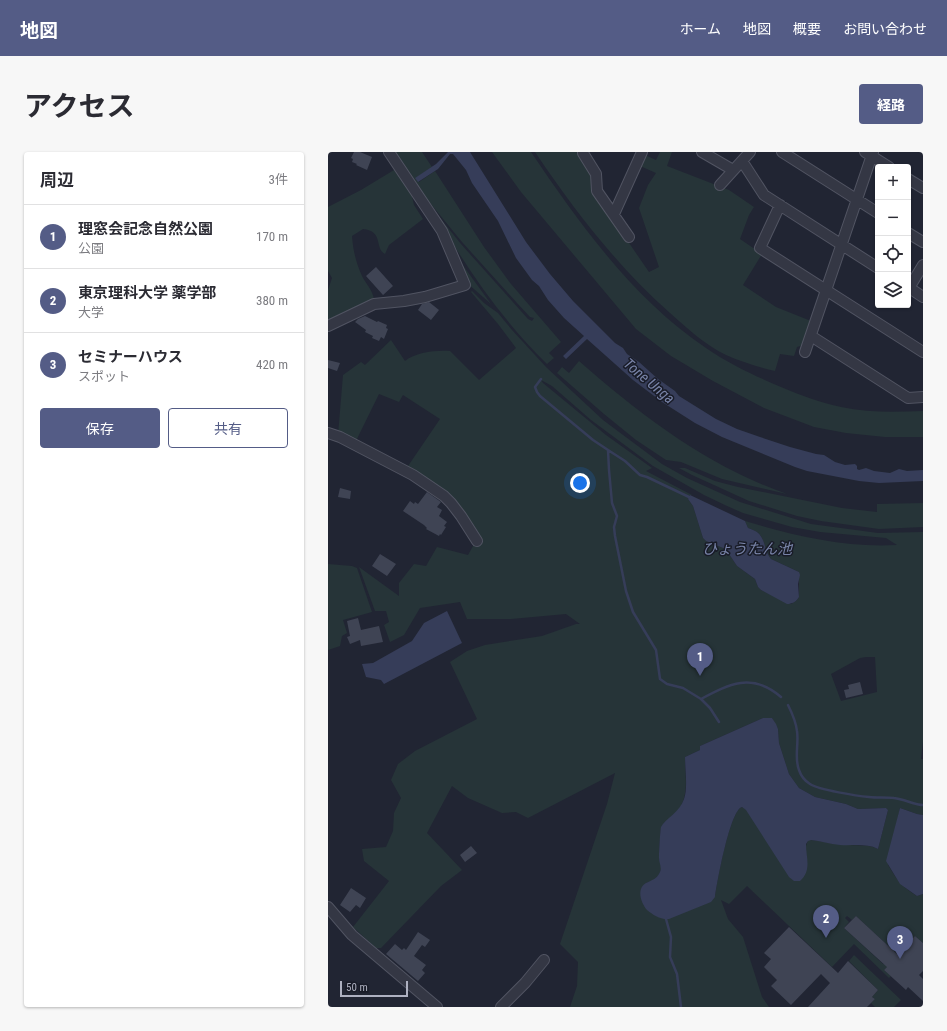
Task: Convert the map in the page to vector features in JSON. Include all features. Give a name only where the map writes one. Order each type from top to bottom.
[{"type":"street","points":[[328,326],[374,304],[425,297],[465,285],[442,231],[389,152]]},
{"type":"street","points":[[583,152],[596,174],[598,191],[629,237]]},
{"type":"street","points":[[614,214],[642,152]]},
{"type":"street","points":[[702,152],[733,170]]},
{"type":"street","points":[[720,185],[750,152]]},
{"type":"street","points":[[782,152],[875,211]]},
{"type":"street","points":[[805,352],[857,200],[870,153],[885,164]]},
{"type":"street","points":[[742,161],[764,195],[875,266]]},
{"type":"street","points":[[911,181],[923,188]]},
{"type":"street","points":[[780,205],[760,248],[923,352]]},
{"type":"street","points":[[911,234],[923,242]]},
{"type":"street","points":[[911,283],[923,265]]},
{"type":"street","points":[[911,290],[923,297]]},
{"type":"street","points":[[811,336],[908,398],[923,397]]},
{"type":"street","points":[[328,433],[340,437],[413,475],[444,496],[461,516],[477,541]]},
{"type":"street","points":[[328,907],[352,935],[437,1007]]},
{"type":"street","points":[[501,1007],[525,983],[544,960]]},
{"type":"shaded area","points":[[391,152],[422,152],[432,167],[416,178],[419,182],[435,171],[484,247],[511,284],[561,342],[549,353],[554,358],[547,364],[498,309],[470,270],[432,208],[461,244],[528,319],[532,321],[534,318],[530,317],[462,242],[430,203],[415,190]]},
{"type":"shaded area","points":[[492,152],[531,152],[568,206],[631,283],[679,328],[715,354],[762,379],[826,403],[851,409],[872,411],[923,411],[923,437],[885,437],[846,433],[814,427],[764,408],[713,381],[671,356],[636,329],[521,192]]},
{"type":"shaded area","points":[[535,152],[578,152],[593,175],[594,192],[649,272],[659,267],[639,208],[648,185],[656,173],[640,166],[645,155],[656,160],[660,152],[672,152],[667,166],[729,190],[754,207],[749,215],[740,239],[762,254],[743,285],[776,307],[811,321],[803,345],[797,347],[794,356],[780,354],[775,371],[732,358],[718,351],[704,341],[651,295],[614,257],[565,195]]},
{"type":"shaded area","points":[[394,170],[411,192],[414,205],[423,219],[389,245],[385,254],[380,248],[376,236],[370,230],[363,229],[352,236],[358,266],[362,276],[372,292],[374,299],[371,303],[328,324],[328,290],[332,278],[328,271],[328,207],[361,190]]},
{"type":"shaded area","points":[[454,253],[491,304],[467,283]]},
{"type":"shaded area","points":[[472,291],[484,303],[498,313],[546,367],[603,420],[662,464],[687,478],[740,502],[811,524],[878,533],[923,532],[923,742],[921,759],[923,759],[923,815],[900,808],[888,865],[903,886],[917,896],[923,894],[923,943],[915,936],[898,955],[856,916],[852,920],[847,916],[845,918],[849,922],[844,928],[883,964],[888,966],[884,970],[891,976],[889,978],[854,944],[832,967],[747,886],[729,904],[721,900],[728,919],[743,937],[762,997],[769,1007],[570,1007],[577,986],[578,962],[560,944],[607,804],[615,773],[528,818],[516,812],[502,813],[468,798],[452,786],[427,833],[462,870],[441,886],[381,948],[376,948],[353,927],[389,881],[364,861],[362,849],[386,847],[393,831],[394,813],[401,798],[391,780],[398,764],[415,751],[477,719],[450,662],[467,651],[485,645],[542,636],[576,624],[580,624],[566,614],[511,619],[467,619],[460,602],[420,608],[404,635],[390,642],[384,625],[389,622],[386,611],[375,611],[359,567],[399,596],[399,583],[414,564],[426,566],[437,547],[468,555],[477,539],[469,524],[406,469],[440,419],[403,395],[399,402],[379,394],[355,443],[338,435],[343,375],[361,362],[365,365],[391,340],[405,361],[426,352],[450,351],[479,380],[516,348],[471,292]],"holes":[[[541,380],[552,386],[591,420],[653,466],[704,495],[727,506],[743,513],[792,527],[820,532],[886,538],[897,545],[859,545],[839,543],[782,532],[745,521],[748,528],[756,531],[760,535],[771,559],[799,572],[799,597],[791,604],[761,590],[755,579],[737,566],[727,551],[706,541],[703,538],[693,506],[688,499],[690,495],[692,495],[646,471],[652,468],[606,435]],[[875,657],[877,692],[841,701],[831,674],[860,658]],[[763,718],[772,718],[778,729],[779,743],[789,774],[799,788],[815,797],[846,804],[858,809],[886,808],[888,810],[878,849],[868,846],[811,840],[808,840],[806,846],[742,807],[737,811],[729,833],[721,863],[715,897],[646,883],[655,879],[659,875],[661,869],[659,850],[662,826],[676,813],[683,801],[686,786],[685,757],[700,750],[700,746]]]},
{"type":"shaded area","points":[[579,361],[651,420],[677,438],[730,469],[758,483],[787,494],[722,479],[681,462],[666,460],[636,440],[557,373],[562,367],[569,373]]},
{"type":"shaded area","points":[[679,468],[685,468],[715,481],[738,487],[842,508],[877,512],[877,504],[923,503],[923,527],[879,529],[797,516],[749,501]]},
{"type":"shaded area","points":[[328,564],[352,566],[357,568],[372,612],[343,620],[347,633],[342,636],[340,646],[328,650]]},
{"type":"shaded area","points":[[854,955],[901,1000],[894,1007],[875,1007],[871,1003],[875,999],[872,997],[878,990],[849,961]]},
{"type":"water","name":"Tone Unga","points":[[448,152],[470,152],[526,242],[573,301],[615,343],[623,348],[627,354],[675,391],[679,396],[716,419],[737,429],[790,447],[824,455],[835,462],[845,465],[855,464],[859,470],[866,468],[874,471],[890,473],[899,469],[907,471],[923,470],[923,481],[879,483],[859,481],[807,471],[795,467],[722,437],[695,423],[662,402],[633,380],[587,339],[566,359],[563,356],[584,336],[564,318],[548,300],[539,286],[532,280],[516,258],[498,221],[472,183],[466,170],[453,154],[450,154],[438,169],[418,182],[415,178],[436,164]]},
{"type":"water","name":"ひょうたん池","points":[[690,495],[745,521],[748,528],[756,531],[760,535],[771,559],[799,572],[799,597],[797,600],[787,604],[761,590],[755,579],[737,566],[727,551],[706,541],[703,538],[693,506],[688,499]]},
{"type":"water","points":[[447,611],[462,643],[384,684],[381,680],[366,677],[362,664],[373,663],[412,641],[424,623]]},
{"type":"water","points":[[763,718],[772,718],[776,724],[779,743],[789,774],[799,788],[815,797],[846,804],[858,809],[886,808],[888,810],[878,849],[864,845],[840,845],[811,840],[808,841],[806,844],[808,864],[806,873],[800,881],[794,881],[789,877],[746,810],[742,807],[737,811],[733,820],[721,863],[715,897],[711,902],[669,919],[663,919],[654,915],[645,907],[641,900],[640,892],[646,883],[656,878],[660,872],[661,868],[659,855],[661,827],[679,808],[684,799],[686,784],[685,757],[700,750],[700,746]]},
{"type":"water","points":[[900,808],[923,815],[923,894],[917,896],[900,884],[886,861]]},
{"type":"building","points":[[354,152],[360,152],[372,157],[367,170],[352,162],[353,159],[351,158]]},
{"type":"building","points":[[376,267],[393,286],[383,295],[366,276]]},
{"type":"building","points":[[429,302],[439,310],[431,320],[418,310],[422,304]]},
{"type":"building","points":[[365,316],[387,325],[386,328],[388,329],[384,339],[381,337],[379,341],[372,338],[373,336],[365,332],[366,330],[355,322]]},
{"type":"building","points":[[328,360],[340,363],[337,371],[328,368]]},
{"type":"building","points":[[340,488],[351,491],[350,499],[338,497]]},
{"type":"building","points":[[427,492],[441,502],[437,507],[442,510],[439,516],[447,522],[444,526],[446,527],[439,536],[426,529],[427,528],[424,525],[403,511],[410,501],[414,504],[415,502],[418,504]]},
{"type":"building","points":[[380,554],[396,564],[387,576],[372,566]]},
{"type":"building","points":[[358,618],[361,630],[379,626],[383,642],[361,646],[360,640],[350,644],[347,637],[350,636],[347,621]]},
{"type":"building","points":[[860,682],[863,694],[846,698],[844,690],[849,689],[848,685]]},
{"type":"building","points":[[471,846],[477,853],[465,862],[460,855]]},
{"type":"building","points":[[351,888],[366,898],[360,908],[356,905],[350,912],[340,905]]},
{"type":"building","points":[[856,916],[897,954],[915,936],[923,943],[923,971],[919,975],[923,979],[923,1001],[908,987],[906,990],[884,970],[887,967],[844,928]]},
{"type":"building","points":[[789,927],[838,973],[848,961],[878,990],[872,997],[875,999],[867,1007],[808,1007],[830,983],[821,974],[791,1005],[771,986],[777,980],[764,967],[771,959],[764,953]]},
{"type":"building","points":[[418,932],[430,940],[425,947],[422,945],[414,956],[426,965],[422,970],[425,973],[418,981],[386,954],[395,944],[402,950],[404,948],[406,950]]},
{"type":"waterway","points":[[541,379],[535,387],[540,396],[593,440],[608,450],[612,503],[617,516],[614,527],[615,536],[626,591],[633,612],[656,650],[660,679],[667,684],[683,688],[701,699],[721,689],[741,683],[760,685],[770,689],[781,697]]},
{"type":"waterway","points":[[608,450],[625,461],[640,475],[689,497]]},
{"type":"waterway","points":[[701,699],[710,708],[719,722]]},
{"type":"waterway","points":[[788,705],[794,718],[796,728],[798,765],[802,776],[808,783],[839,792],[869,797],[894,798],[923,805]]},
{"type":"waterway","points":[[666,919],[671,937],[670,957],[677,974],[681,1007]]},
{"type":"place","name":"理窓会記念自然公園","points":[[700,676]]},
{"type":"place","name":"東京理科大学 薬学部","points":[[826,938]]},
{"type":"place","name":"セミナーハウス","points":[[900,959]]}]
